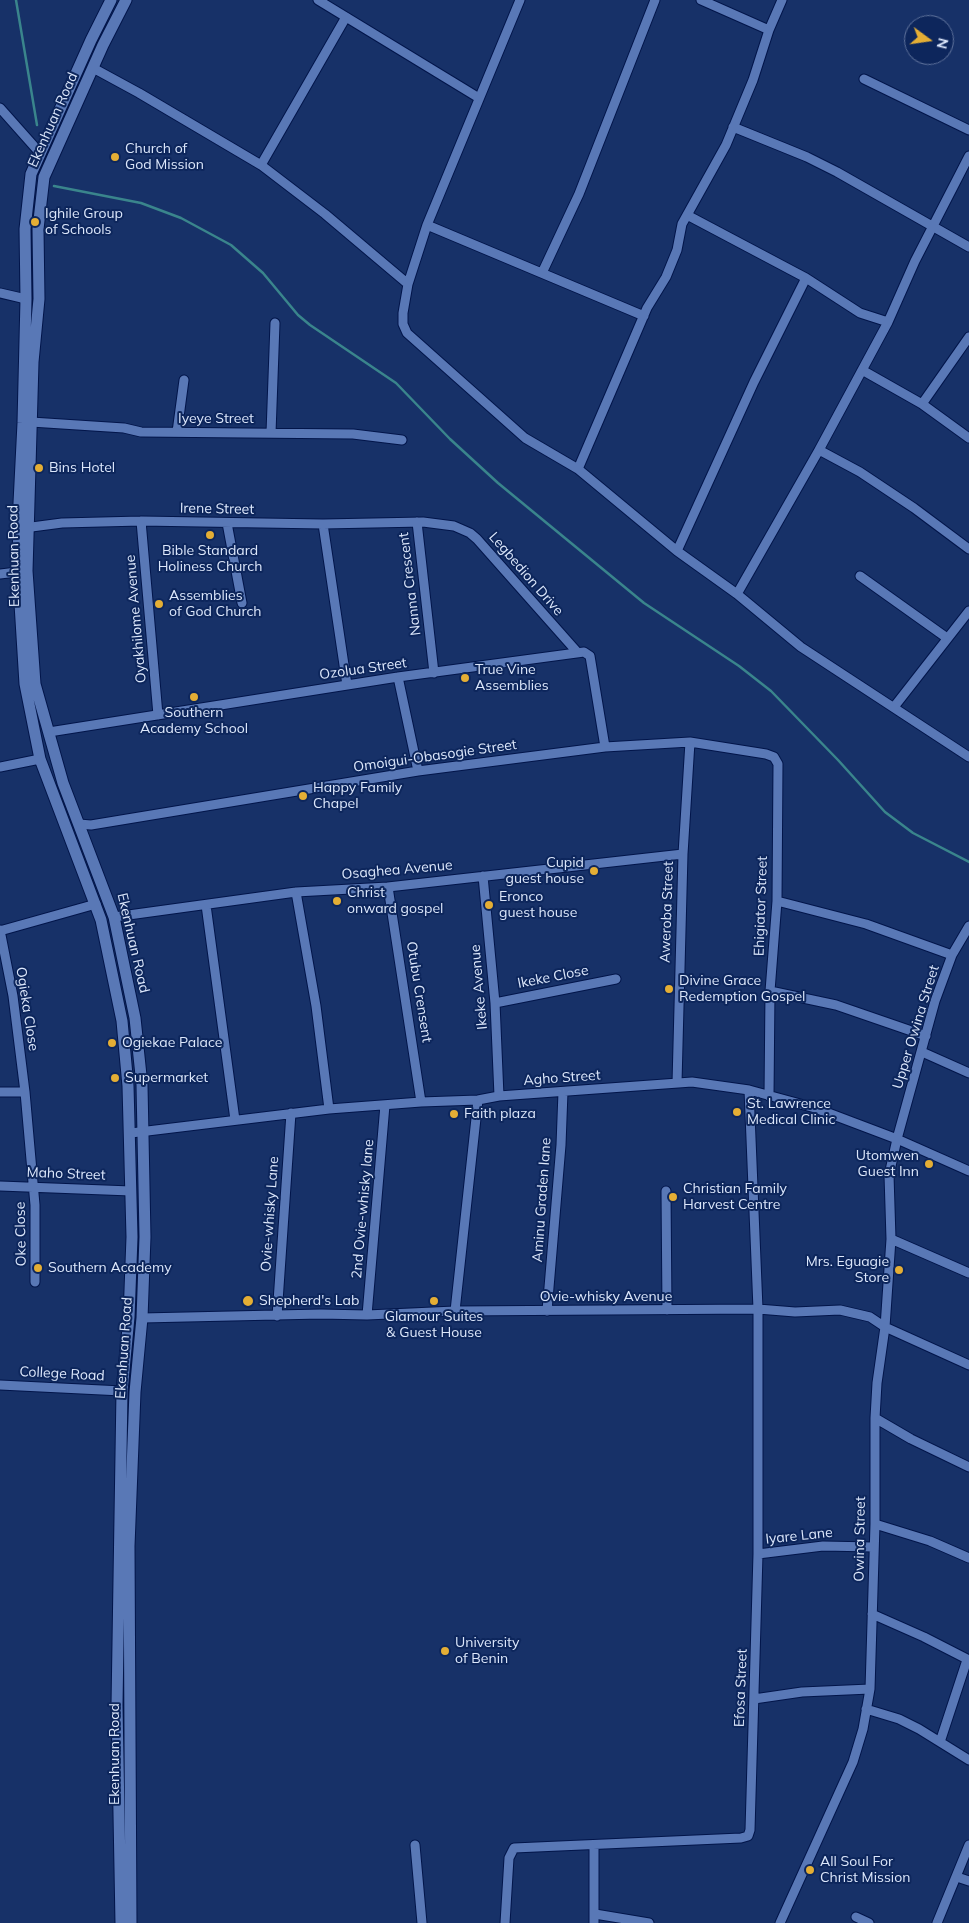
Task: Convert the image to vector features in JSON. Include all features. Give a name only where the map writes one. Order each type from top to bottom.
[{"type":"main road","name":"Ekenhuan Road","points":[[111,0],[31,174],[24,229],[26,299],[22,572],[25,684],[40,759],[96,904],[122,1021],[131,1133],[132,1237],[129,1317],[122,1391],[117,1705],[131,1923]]},
{"type":"main road","name":"Ekenhuan Road","points":[[23,528],[31,422],[33,362],[39,299],[38,229],[44,177],[92,68],[126,0]]},
{"type":"main road","name":"Ekenhuan Road","points":[[22,572],[35,684],[54,756],[114,917],[136,1018],[142,1085],[145,1237],[142,1318],[135,1392],[129,1546],[121,1923]]},
{"type":"street","points":[[318,0],[479,98]]},
{"type":"street","points":[[520,0],[445,186],[427,225],[408,284],[402,313],[403,324],[407,333],[525,438],[578,468],[677,551],[738,594],[801,647],[969,758]]},
{"type":"street","points":[[542,273],[579,194],[655,0]]},
{"type":"street","points":[[701,0],[769,30]]},
{"type":"street","points":[[578,468],[644,316],[666,277],[677,250],[682,224],[726,145],[753,80],[769,30],[782,0]]},
{"type":"street","points":[[262,165],[346,17]]},
{"type":"street","points":[[92,68],[139,93],[262,165],[325,214],[408,284]]},
{"type":"street","points":[[864,79],[969,130]]},
{"type":"street","points":[[0,108],[40,153]]},
{"type":"street","points":[[734,126],[838,172],[969,247]]},
{"type":"street","points":[[738,594],[888,322],[915,261],[969,158]]},
{"type":"street","points":[[687,215],[806,278],[860,313],[888,322]]},
{"type":"street","points":[[427,225],[644,316]]},
{"type":"street","points":[[677,551],[754,382],[806,278]]},
{"type":"street","points":[[0,293],[26,299]]},
{"type":"street","points":[[271,433],[275,323]]},
{"type":"street","points":[[922,404],[969,337]]},
{"type":"street","points":[[862,370],[922,404],[969,438]]},
{"type":"street","points":[[176,432],[184,380]]},
{"type":"street","name":"Iyeye Street","points":[[31,422],[124,428],[142,432],[353,434],[402,440]]},
{"type":"street","points":[[819,450],[860,472],[914,508],[969,549]]},
{"type":"street","name":"Irene Street","points":[[23,528],[62,523],[141,521],[323,524],[416,522]]},
{"type":"street","name":"Oyakhilome Avenue","points":[[141,521],[158,714]]},
{"type":"street","name":"Legbedion Drive","points":[[416,522],[454,526],[470,533],[578,653]]},
{"type":"street","name":"Nanna Crescent","points":[[416,522],[434,673]]},
{"type":"street","points":[[227,523],[242,603]]},
{"type":"street","points":[[323,524],[347,685]]},
{"type":"street","points":[[0,574],[22,572]]},
{"type":"street","points":[[860,576],[947,638]]},
{"type":"street","points":[[894,707],[969,611]]},
{"type":"street","points":[[578,653],[584,652],[590,656],[604,747]]},
{"type":"street","name":"Ozolua Street","points":[[49,732],[398,677],[578,653]]},
{"type":"street","points":[[398,677],[418,771]]},
{"type":"street","name":"Omoigui-Obasogie Street","points":[[79,824],[90,825],[418,771],[604,747],[690,742],[766,754]]},
{"type":"street","name":"Aweroba Street","points":[[676,1083],[682,854],[690,742]]},
{"type":"street","name":"Ehigiator Street","points":[[766,754],[774,757],[778,764],[777,901],[770,992],[769,1096]]},
{"type":"street","points":[[0,768],[40,759]]},
{"type":"street","name":"Osaghea Avenue","points":[[114,917],[296,892],[388,887],[682,854]]},
{"type":"street","name":"Ikeke Avenue","points":[[483,876],[495,1003],[499,1096]]},
{"type":"street","name":"Otubu Crensent","points":[[388,887],[421,1102]]},
{"type":"street","points":[[296,892],[316,1006],[329,1109]]},
{"type":"street","points":[[777,901],[866,924],[952,955]]},
{"type":"street","points":[[0,931],[96,904]]},
{"type":"street","points":[[206,905],[235,1120]]},
{"type":"street","name":"Upper Owina Street","points":[[896,1139],[922,1052],[935,1000],[952,955],[969,926]]},
{"type":"street","name":"Ogieka Close","points":[[0,931],[13,996],[34,1186]]},
{"type":"street","name":"Ikeke Close","points":[[495,1003],[616,979]]},
{"type":"street","points":[[770,992],[836,1005],[926,1036]]},
{"type":"street","points":[[922,1052],[969,1073]]},
{"type":"street","name":"Agho Street","points":[[131,1133],[329,1109],[478,1100],[499,1096],[692,1082],[749,1090],[815,1108],[896,1139],[969,1171]]},
{"type":"street","name":"Efosa Street","points":[[594,1845],[741,1838],[748,1836],[750,1830],[758,1554],[758,1309],[749,1090]]},
{"type":"street","points":[[0,1092],[25,1092]]},
{"type":"street","name":"Aminu Graden lane","points":[[547,1311],[561,1145],[562,1092]]},
{"type":"street","points":[[455,1311],[478,1100]]},
{"type":"street","name":"2nd Ovie-whisky lane","points":[[367,1315],[385,1105]]},
{"type":"street","name":"Ovie-whisky Lane","points":[[277,1316],[291,1113]]},
{"type":"street","name":"Owina Street","points":[[780,1923],[853,1762],[863,1729],[870,1689],[875,1524],[875,1418],[877,1383],[885,1327],[891,1239],[889,1175],[896,1139]]},
{"type":"street","name":"Maho Street","points":[[0,1186],[131,1191]]},
{"type":"street","name":"Oke Close","points":[[34,1186],[35,1282]]},
{"type":"street","points":[[666,1191],[667,1310]]},
{"type":"street","points":[[891,1239],[969,1273]]},
{"type":"street","name":"Ovie-whisky Avenue","points":[[142,1318],[321,1314],[367,1315],[455,1311],[758,1309],[795,1312],[840,1310],[870,1317],[885,1327],[969,1365]]},
{"type":"street","name":"College Road","points":[[0,1385],[122,1391]]},
{"type":"street","points":[[875,1418],[911,1439],[969,1466]]},
{"type":"street","points":[[875,1524],[930,1541],[969,1558]]},
{"type":"street","name":"Iyare Lane","points":[[758,1554],[823,1546],[873,1547]]},
{"type":"street","points":[[872,1614],[924,1637],[968,1660],[940,1742]]},
{"type":"street","points":[[754,1699],[802,1692],[870,1689]]},
{"type":"street","points":[[866,1709],[899,1719],[969,1760]]},
{"type":"street","points":[[415,1845],[422,1923]]},
{"type":"street","points":[[505,1923],[509,1858],[514,1848],[594,1845],[594,1919],[649,1923]]},
{"type":"street","points":[[937,1923],[969,1845]]},
{"type":"street","points":[[957,1877],[969,1881]]},
{"type":"street","points":[[856,1917],[869,1923]]},
{"type":"waterway","points":[[16,0],[37,125]]},
{"type":"waterway","points":[[54,186],[141,203],[181,218],[231,245],[263,273],[298,315],[396,383],[450,439],[498,483],[644,603],[739,666],[771,691],[885,812],[913,833],[969,862]]},
{"type":"place","name":"Church of God Mission","points":[[115,157]]},
{"type":"place","name":"Ighile Group of Schools","points":[[35,222]]},
{"type":"place","name":"Bins Hotel","points":[[39,468]]},
{"type":"place","name":"Bible Standard Holiness Church","points":[[210,535]]},
{"type":"place","name":"Assemblies of God Church","points":[[159,604]]},
{"type":"place","name":"True Vine Assemblies","points":[[465,678]]},
{"type":"place","name":"Southern Academy School","points":[[194,697]]},
{"type":"place","name":"Happy Family Chapel","points":[[303,796]]},
{"type":"place","name":"Cupid guest house","points":[[594,871]]},
{"type":"place","name":"Christ onward gospel","points":[[337,901]]},
{"type":"place","name":"Eronco guest house","points":[[489,905]]},
{"type":"place","name":"Divine Grace Redemption Gospel","points":[[669,989]]},
{"type":"place","name":"Ogiekae Palace","points":[[112,1043]]},
{"type":"place","name":"Supermarket","points":[[115,1078]]},
{"type":"place","name":"St. Lawrence Medical Clinic","points":[[737,1112]]},
{"type":"place","name":"Faith plaza","points":[[454,1114]]},
{"type":"place","name":"Utomwen Guest Inn","points":[[929,1164]]},
{"type":"place","name":"Christian Family Harvest Centre","points":[[673,1197]]},
{"type":"place","name":"Southern Academy","points":[[38,1268]]},
{"type":"place","name":"Mrs. Eguagie Store","points":[[899,1270]]},
{"type":"place","name":"Shepherd's Lab","points":[[248,1301]]},
{"type":"place","name":"Glamour Suites & Guest House","points":[[434,1301]]},
{"type":"place","name":"University of Benin","points":[[445,1651]]},
{"type":"place","name":"All Soul For Christ Mission","points":[[810,1870]]}]
